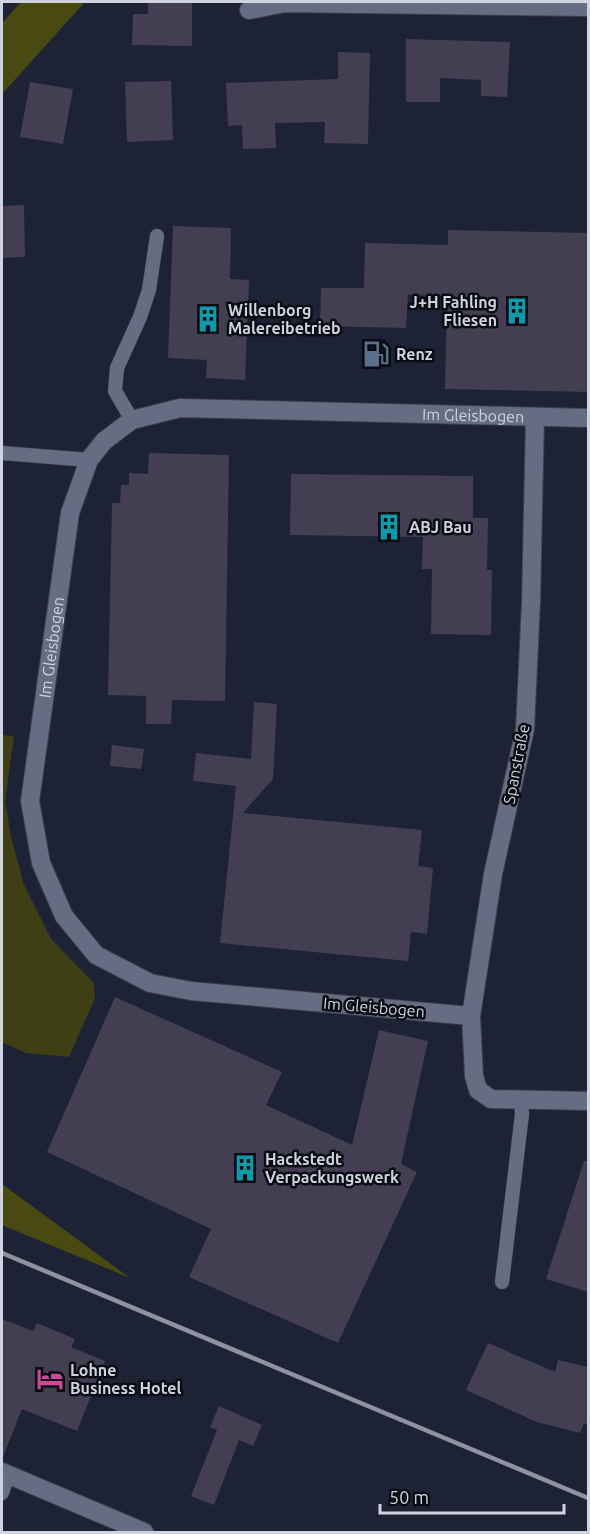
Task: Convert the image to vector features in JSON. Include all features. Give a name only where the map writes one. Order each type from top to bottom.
[{"type":"street","points":[[249,10],[285,3],[530,4],[588,7]]},
{"type":"street","name":"Im Gleisbogen","points":[[471,1016],[191,991],[150,983],[96,955],[64,916],[41,863],[30,801],[70,513],[89,460],[104,441],[132,420],[180,408],[588,418]]},
{"type":"street","name":"Spanstraße","points":[[521,1099],[491,1099],[478,1090],[474,1076],[471,1016],[493,874],[525,729],[531,602],[535,418]]},
{"type":"street","points":[[521,1099],[588,1101]]},
{"type":"street","points":[[5,1473],[144,1533]]},
{"type":"lane","points":[[132,420],[115,391],[117,368],[140,317],[148,290],[157,236]]},
{"type":"lane","points":[[2,453],[89,460]]},
{"type":"lane","points":[[502,1282],[522,1114],[521,1099]]},
{"type":"lane","points":[[2,1493],[5,1473]]},
{"type":"shaded area","points":[[21,2],[85,2],[2,94],[2,23]]},
{"type":"shaded area","points":[[2,735],[14,736],[5,801],[11,837],[24,885],[51,939],[94,983],[95,998],[69,1057],[26,1053],[2,1042]]},
{"type":"shaded area","points":[[2,1184],[130,1278],[2,1225]]},
{"type":"building","points":[[148,2],[192,2],[192,46],[132,45],[133,14],[148,14]]},
{"type":"building","points":[[406,39],[510,42],[507,97],[481,96],[481,80],[440,78],[440,102],[406,102]]},
{"type":"building","points":[[338,52],[370,53],[368,144],[324,143],[325,122],[275,123],[276,148],[243,149],[242,125],[228,126],[226,83],[338,79]]},
{"type":"building","points":[[171,81],[173,140],[127,142],[125,82]]},
{"type":"building","points":[[30,82],[73,89],[63,144],[20,137]]},
{"type":"building","points":[[24,205],[25,257],[2,258],[2,206]]},
{"type":"building","name":"Willenborg Malereibetrieb","points":[[173,226],[231,228],[230,279],[249,280],[245,380],[206,378],[207,360],[168,358]]},
{"type":"building","name":"J+H Fahling Fliesen","points":[[448,230],[588,233],[588,392],[445,389],[447,296],[408,295],[406,328],[320,326],[321,288],[364,288],[365,243],[448,245]]},
{"type":"building","points":[[149,453],[229,455],[225,701],[172,700],[171,724],[146,724],[146,696],[108,695],[112,503],[120,503],[121,485],[129,485],[129,473],[148,474]]},
{"type":"building","name":"ABJ Bau","points":[[291,474],[473,476],[473,518],[488,518],[487,570],[492,570],[491,635],[431,634],[432,569],[422,569],[423,537],[290,535]]},
{"type":"building","points":[[254,702],[277,704],[273,779],[243,813],[422,830],[418,866],[433,868],[427,934],[411,932],[408,961],[220,943],[236,786],[193,781],[196,753],[251,759]]},
{"type":"building","points":[[112,745],[144,749],[141,769],[110,766]]},
{"type":"building","name":"Hackstedt Verpackungswerk","points":[[115,997],[282,1072],[266,1105],[352,1145],[379,1030],[428,1041],[401,1164],[417,1172],[338,1343],[189,1277],[211,1229],[47,1152]]},
{"type":"building","points":[[584,1161],[588,1161],[588,1292],[546,1279]]},
{"type":"building","name":"Lohne Business Hotel","points":[[2,1319],[33,1331],[37,1323],[75,1339],[71,1347],[105,1361],[77,1431],[22,1409],[3,1457]]},
{"type":"building","points":[[488,1343],[555,1372],[558,1360],[588,1367],[588,1425],[584,1423],[580,1433],[537,1422],[466,1390]]},
{"type":"building","points":[[219,1406],[262,1425],[253,1446],[239,1440],[214,1505],[191,1496],[217,1430],[210,1427]]},
{"type":"railway","points":[[2,1253],[588,1498]]},
{"type":"place","name":"J+H Fahling Fliesen","points":[[517,311]]},
{"type":"place","name":"Willenborg Malereibetrieb","points":[[208,319]]},
{"type":"place","name":"Renz","points":[[376,354]]},
{"type":"place","name":"ABJ Bau","points":[[389,527]]},
{"type":"place","name":"Hackstedt Verpackungswerk","points":[[245,1168]]},
{"type":"place","name":"Lohne Business Hotel","points":[[50,1379]]}]
